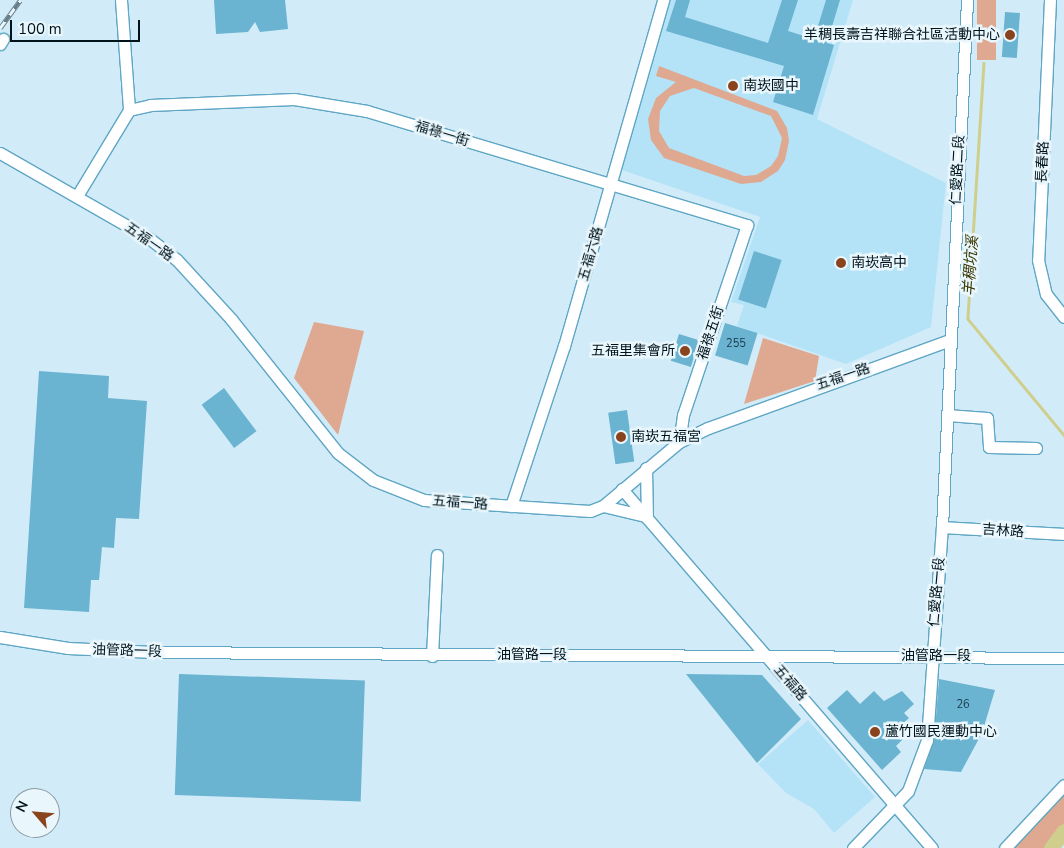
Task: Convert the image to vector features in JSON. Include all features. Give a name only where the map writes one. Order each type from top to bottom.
[{"type":"street","points":[[77,196],[129,110],[121,0]]},
{"type":"street","name":"五福六路","points":[[512,506],[611,187],[663,0]]},
{"type":"street","name":"仁愛路二段","points":[[950,340],[967,0]]},
{"type":"street","name":"長春路","points":[[1050,0],[1039,269],[1046,294],[1064,317]]},
{"type":"street","name":"福祿一街","points":[[129,110],[150,105],[294,99],[332,103],[611,187],[747,225]]},
{"type":"street","name":"五福一路","points":[[0,153],[150,239],[177,260],[231,319],[330,444],[373,480],[424,500],[566,511],[603,506],[679,442],[756,408],[950,340]]},
{"type":"street","name":"福祿五街","points":[[679,442],[684,415],[747,225]]},
{"type":"street","name":"仁愛路一段","points":[[853,848],[896,807],[908,791],[927,740],[931,656],[942,527],[950,340]]},
{"type":"street","points":[[947,415],[987,418],[989,447],[1036,448]]},
{"type":"street","points":[[603,506],[646,517],[646,468]]},
{"type":"street","name":"五福路","points":[[622,489],[932,848]]},
{"type":"street","name":"吉林路","points":[[942,527],[1064,534]]},
{"type":"street","points":[[432,656],[437,555]]},
{"type":"street","name":"油管路一段","points":[[0,637],[68,648],[111,650],[432,656],[764,653],[1064,658]]},
{"type":"street","points":[[1005,848],[1064,785]]},
{"type":"shaded area","points":[[667,0],[853,0],[817,119],[946,183],[931,327],[846,364],[737,326],[744,305],[731,302],[760,217],[616,168]]},
{"type":"shaded area","points":[[977,0],[996,0],[996,60],[977,60]]},
{"type":"shaded area","points":[[659,66],[777,111],[787,128],[789,141],[785,160],[778,171],[761,182],[741,184],[664,158],[651,140],[648,119],[656,98],[676,82],[656,76]],"holes":[[[694,88],[771,116],[782,138],[778,156],[771,166],[756,175],[744,176],[669,148],[659,131],[660,111],[670,96]]]},
{"type":"shaded area","points":[[314,322],[364,331],[338,435],[294,378]]},
{"type":"shaded area","points":[[763,338],[819,356],[815,381],[744,404]]},
{"type":"shaded area","points":[[808,720],[875,797],[834,833],[814,809],[786,793],[758,764]]},
{"type":"shaded area","points":[[1064,785],[1064,827],[1045,848],[1005,848]]},
{"type":"building","points":[[214,0],[285,0],[288,29],[260,32],[255,22],[248,32],[216,34]]},
{"type":"building","points":[[676,0],[690,0],[685,17],[768,43],[782,0],[798,0],[788,31],[814,39],[826,0],[840,0],[827,43],[834,45],[813,115],[773,102],[784,66],[666,31]]},
{"type":"building","name":"羊稠長壽吉祥聯合社區活動中心","points":[[1005,12],[1020,13],[1017,58],[1002,57]]},
{"type":"building","points":[[754,251],[782,260],[766,308],[738,300]]},
{"type":"building","points":[[725,323],[758,333],[748,365],[715,356]]},
{"type":"building","name":"五福里集會所","points":[[679,334],[699,340],[691,367],[671,361]]},
{"type":"building","points":[[39,371],[109,376],[108,398],[147,401],[139,519],[116,518],[114,548],[102,547],[99,580],[91,580],[89,612],[24,608]]},
{"type":"building","points":[[224,388],[256,431],[234,448],[202,405]]},
{"type":"building","name":"南崁五福宮","points":[[627,410],[634,461],[615,464],[608,413]]},
{"type":"building","points":[[179,674],[365,680],[361,801],[175,795]]},
{"type":"building","points":[[686,674],[762,675],[801,719],[757,763]]},
{"type":"building","points":[[939,679],[995,690],[982,733],[961,772],[924,769],[934,741]]},
{"type":"building","name":"蘆竹國民運動中心","points":[[847,690],[860,704],[874,691],[884,701],[902,691],[914,704],[904,713],[909,718],[899,727],[906,736],[896,746],[901,752],[882,770],[827,708]]},
{"type":"waterway","name":"羊稠坑溪","points":[[984,63],[968,319],[1064,435]]},
{"type":"waterway","points":[[1051,848],[1064,831]]},
{"type":"railway","points":[[0,28],[20,0]]},
{"type":"place","name":"羊稠長壽吉祥聯合社區活動中心","points":[[1010,35]]},
{"type":"place","name":"南崁國中","points":[[733,86]]},
{"type":"place","name":"南崁高中","points":[[841,263]]},
{"type":"place","name":"五福里集會所","points":[[685,351]]},
{"type":"place","name":"南崁五福宮","points":[[621,437]]},
{"type":"place","name":"蘆竹國民運動中心","points":[[875,732]]}]
